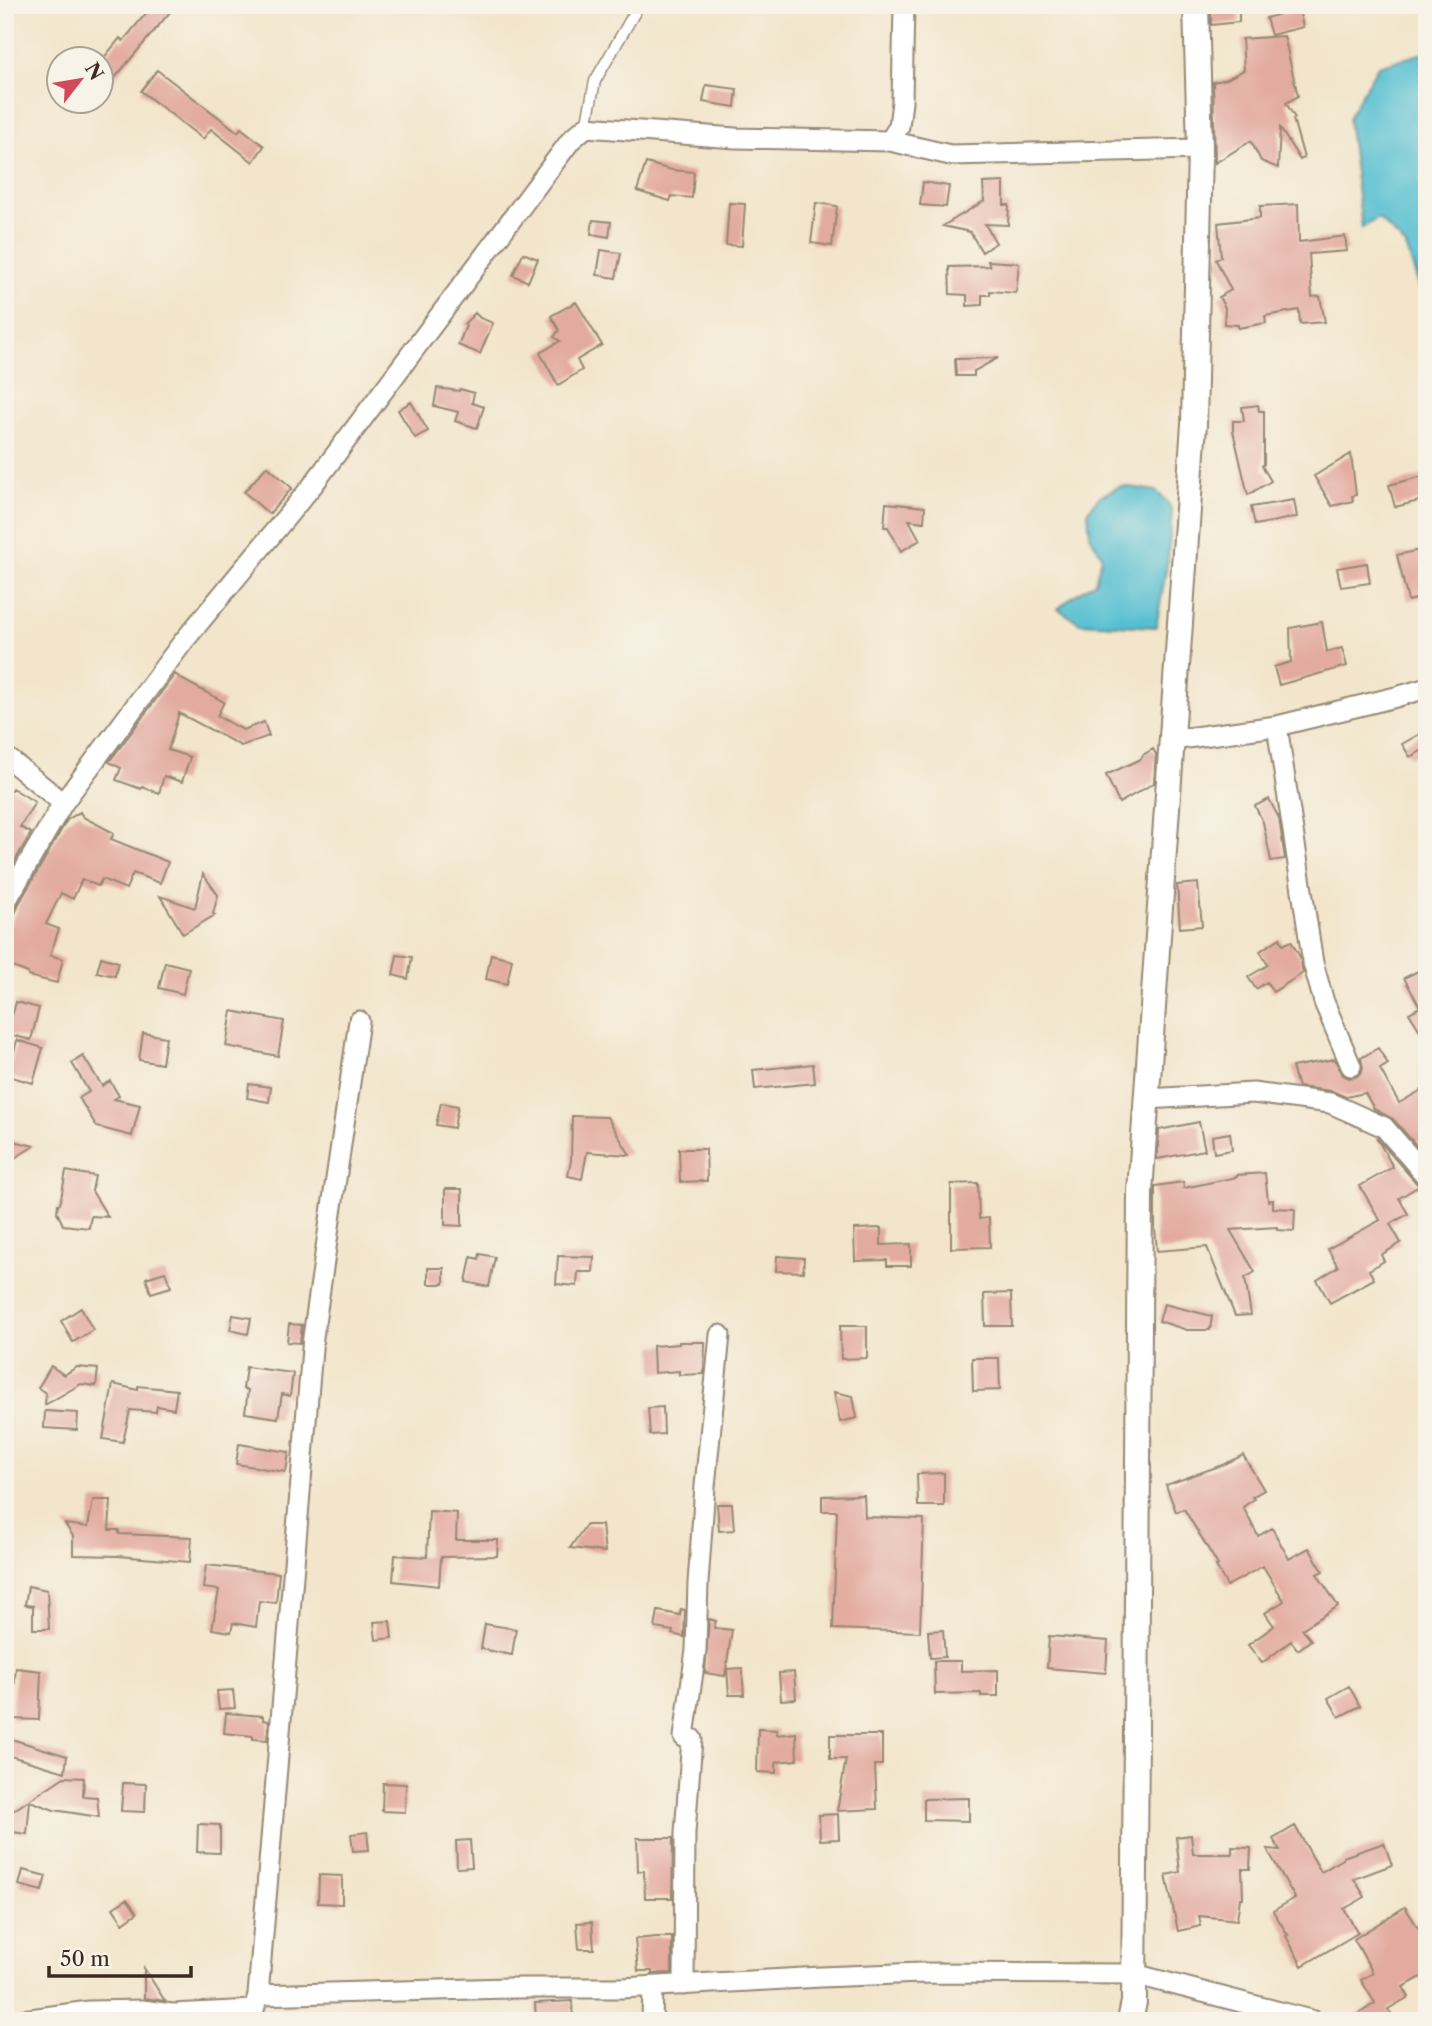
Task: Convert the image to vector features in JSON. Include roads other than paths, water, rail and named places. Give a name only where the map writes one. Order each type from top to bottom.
[{"type":"street","points":[[890,141],[899,126],[902,102],[904,5]]},
{"type":"street","points":[[1130,2021],[1134,1974],[1140,1192],[1194,424],[1200,149],[1196,5]]},
{"type":"street","points":[[5,903],[63,803],[183,642],[312,486],[571,140],[586,127],[735,138],[890,141],[950,155],[1200,149]]},
{"type":"street","points":[[1172,740],[1277,726],[1427,688]]},
{"type":"street","points":[[1277,726],[1313,963],[1324,1002],[1352,1066]]},
{"type":"street","points":[[5,755],[63,803]]},
{"type":"street","points":[[254,2008],[313,1337],[359,1021]]},
{"type":"street","points":[[1147,1099],[1253,1093],[1330,1102],[1384,1127],[1427,1177]]},
{"type":"street","points":[[684,1985],[685,1833],[692,1739],[684,1737],[696,1650],[705,1486],[720,1335]]},
{"type":"street","points":[[16,2021],[89,2011],[142,2010],[172,2014],[495,1988],[653,1987],[921,1973],[1134,1974],[1314,2021]]},
{"type":"street","points":[[652,2021],[653,1987]]},
{"type":"lane","points":[[586,127],[595,81],[639,5]]},
{"type":"water","points":[[1427,52],[1427,301],[1420,289],[1406,246],[1378,218],[1362,228],[1348,118],[1378,66]]},
{"type":"water","points":[[1121,486],[1156,491],[1168,503],[1172,512],[1168,559],[1156,627],[1080,623],[1058,609],[1095,582],[1102,556],[1090,536],[1088,511],[1100,496]]}]
